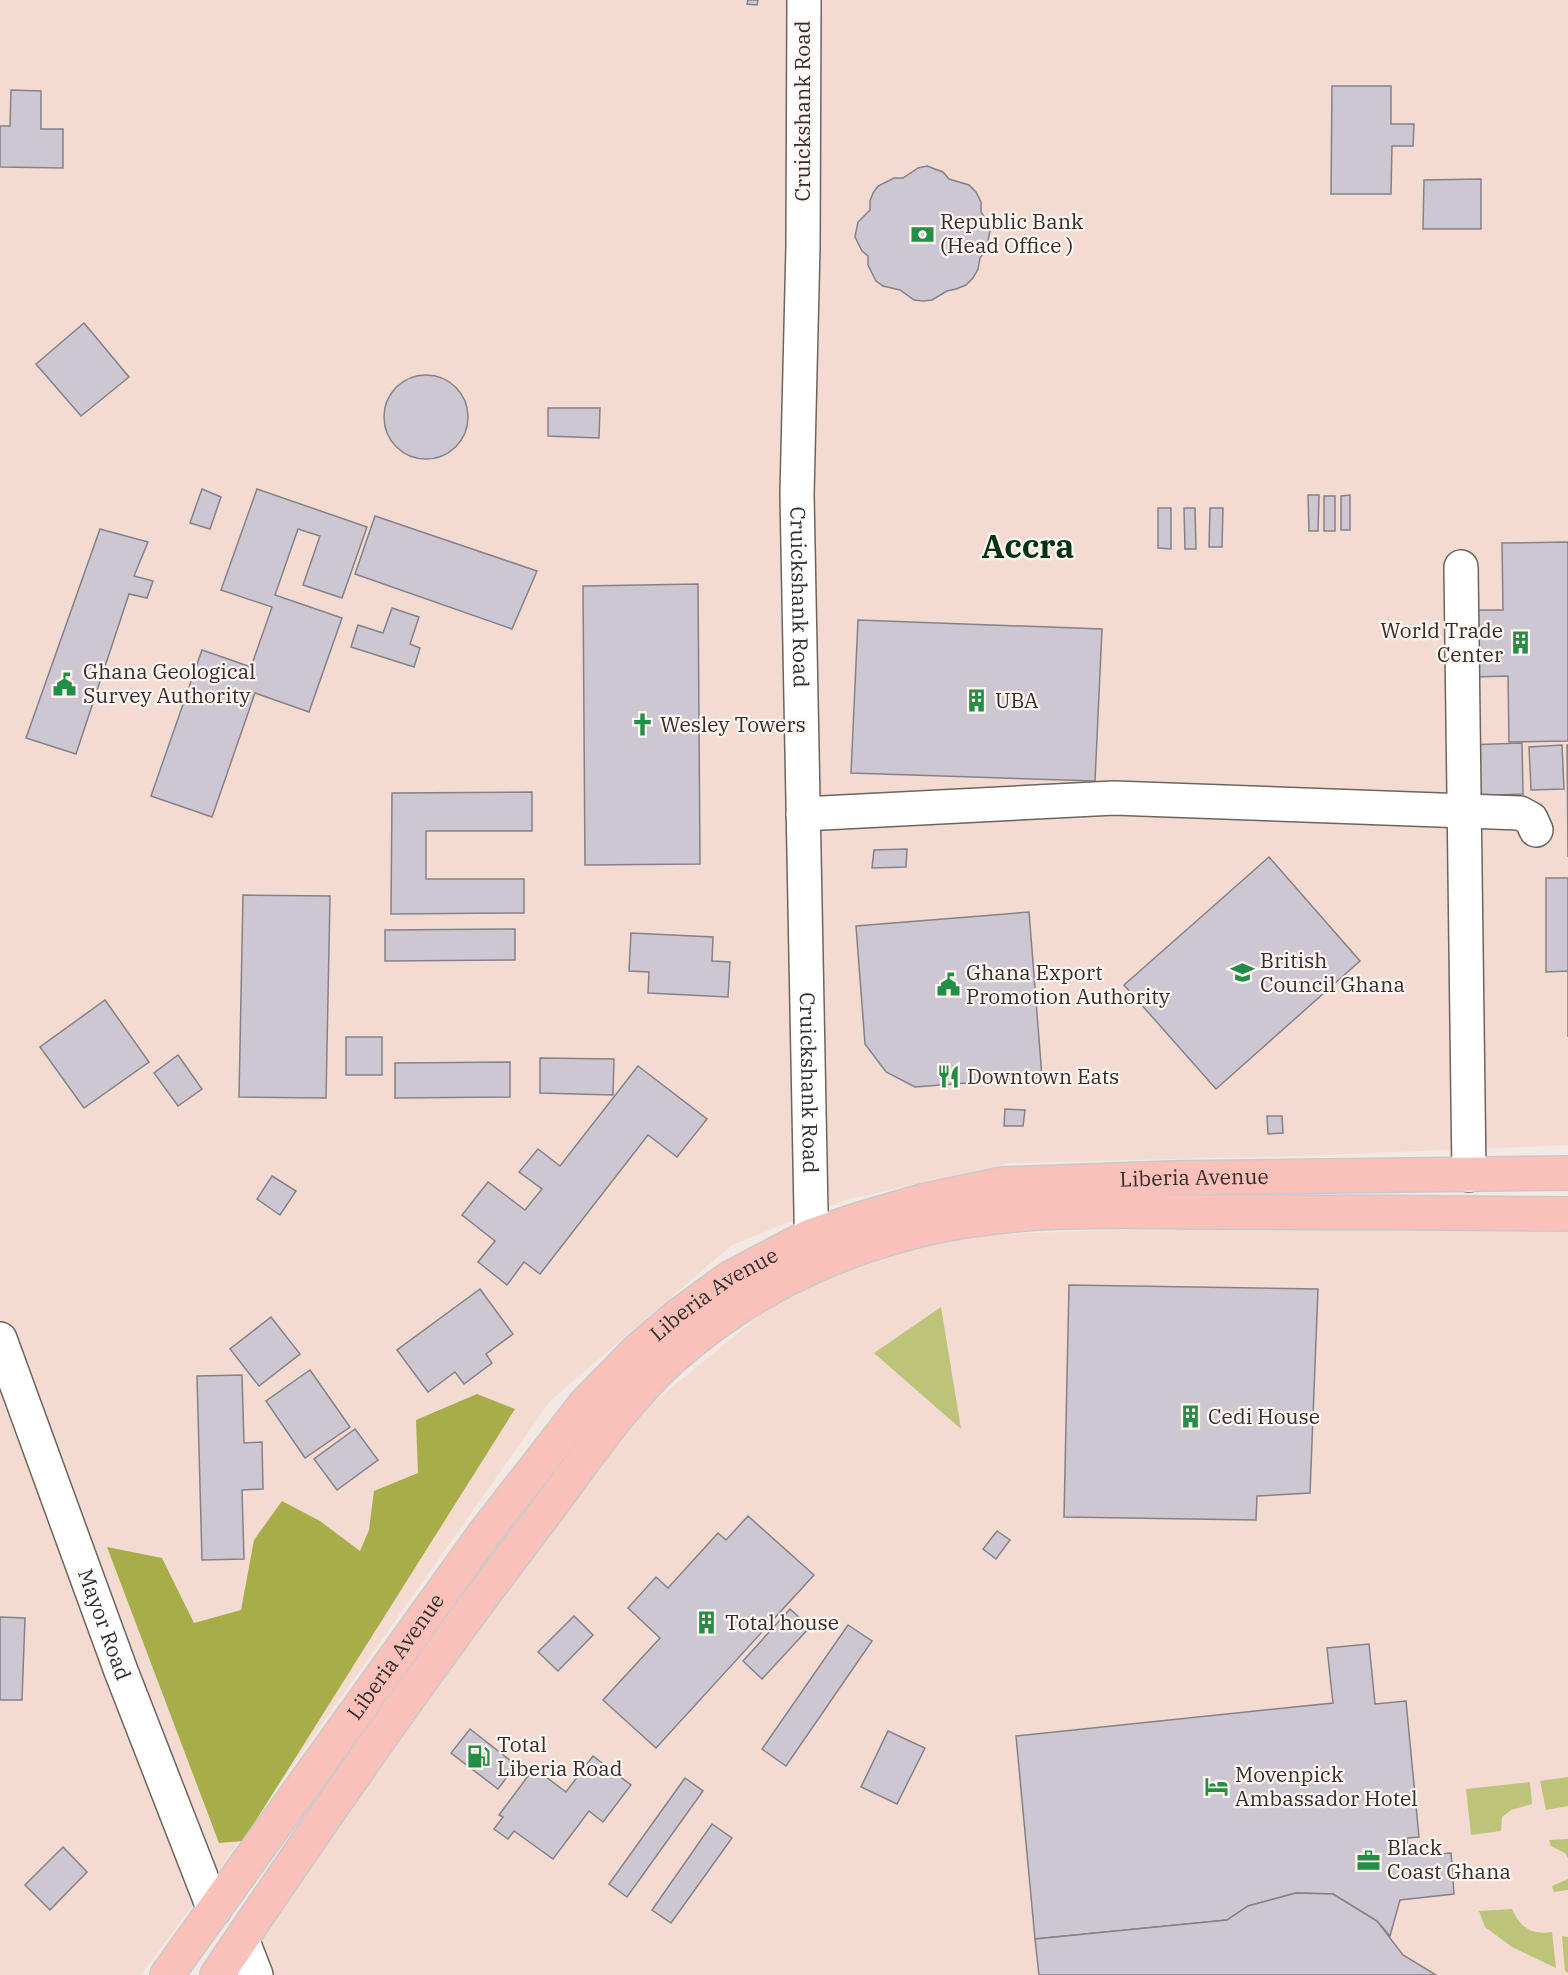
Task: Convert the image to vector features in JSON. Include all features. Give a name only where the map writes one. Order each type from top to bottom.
[{"type":"main road","name":"Liberia Avenue","points":[[217,1975],[455,1630],[631,1400],[671,1359],[709,1328],[756,1295],[811,1250],[860,1219],[922,1201],[1001,1184],[1172,1178],[1568,1173]]},
{"type":"main road","name":"Liberia Avenue","points":[[167,1975],[484,1534],[586,1403],[636,1352],[730,1278],[811,1250],[857,1247],[923,1229],[988,1218],[1035,1214],[1083,1211],[1568,1214]]},
{"type":"street","name":"Cruickshank Road","points":[[804,0],[803,246],[796,494],[811,1250]]},
{"type":"street","points":[[1461,567],[1469,1175]]},
{"type":"street","points":[[803,814],[1114,798],[1520,813],[1532,819],[1536,830]]},
{"type":"street","name":"Mayor Road","points":[[0,1339],[104,1627],[214,1910]]},
{"type":"street","points":[[242,1939],[256,1975]]},
{"type":"shaded area","points":[[0,0],[1568,0],[1568,1145],[1296,1156],[1011,1163],[845,1200],[732,1245],[551,1400],[219,1870],[141,1975],[0,1975]]},
{"type":"shaded area","points":[[1460,1227],[1568,1232],[1568,1975],[235,1975],[515,1565],[648,1407],[793,1288],[952,1236],[1113,1230]]},
{"type":"green space","points":[[941,1307],[961,1429],[874,1353]]},
{"type":"green space","points":[[477,1394],[515,1409],[243,1841],[219,1843],[107,1547],[162,1558],[194,1623],[241,1610],[254,1540],[282,1501],[320,1521],[360,1551],[369,1530],[374,1491],[418,1473],[416,1420]]},
{"type":"green space","points":[[1568,1777],[1568,1806],[1546,1810],[1540,1781]]},
{"type":"green space","points":[[1530,1782],[1532,1804],[1511,1810],[1502,1817],[1501,1831],[1471,1835],[1466,1789]]},
{"type":"green space","points":[[1568,1839],[1568,1858],[1565,1853],[1551,1846],[1549,1840]]},
{"type":"green space","points":[[1568,1879],[1568,1890],[1554,1892],[1552,1886]]},
{"type":"green space","points":[[1512,1909],[1519,1921],[1528,1929],[1545,1933],[1552,1932],[1556,1968],[1512,1947],[1485,1927],[1479,1911]]},
{"type":"green space","points":[[1562,1936],[1568,1937],[1568,1973],[1565,1971]]},
{"type":"building","points":[[748,0],[758,0],[757,5],[747,4]]},
{"type":"building","points":[[1332,86],[1391,86],[1391,124],[1414,124],[1413,146],[1392,146],[1391,194],[1331,194]]},
{"type":"building","points":[[11,90],[41,91],[41,129],[63,129],[63,168],[0,167],[0,126],[10,126]]},
{"type":"building","name":"Republic Bank (Head Office )","points":[[927,166],[943,172],[949,179],[969,185],[976,192],[981,202],[981,212],[990,231],[986,250],[980,258],[973,278],[966,285],[947,291],[932,300],[923,301],[914,300],[900,290],[883,286],[876,281],[868,265],[868,256],[862,251],[855,237],[858,222],[870,210],[870,201],[878,186],[894,178],[903,178],[918,168]]},
{"type":"building","points":[[1481,179],[1481,229],[1423,229],[1424,180]]},
{"type":"building","points":[[84,323],[129,377],[81,416],[36,364]]},
{"type":"building","points":[[426,375],[449,382],[461,394],[468,417],[461,440],[449,452],[426,459],[403,452],[391,440],[384,417],[391,394],[403,382]]},
{"type":"building","points":[[548,408],[600,408],[599,438],[548,436]]},
{"type":"building","points":[[202,489],[221,497],[210,529],[190,523]]},
{"type":"building","points":[[257,489],[367,527],[342,598],[303,585],[320,536],[298,529],[275,595],[342,618],[309,712],[255,693],[212,817],[151,796],[202,650],[251,667],[272,607],[221,590]]},
{"type":"building","points":[[1308,495],[1319,495],[1318,531],[1309,531]]},
{"type":"building","points":[[1350,495],[1350,530],[1341,530],[1341,496]]},
{"type":"building","points":[[1324,496],[1335,496],[1335,531],[1324,531]]},
{"type":"building","points":[[1158,508],[1171,508],[1171,549],[1158,548]]},
{"type":"building","points":[[1184,508],[1195,508],[1196,549],[1185,549]]},
{"type":"building","points":[[1210,508],[1223,508],[1222,547],[1209,547]]},
{"type":"building","points":[[375,516],[537,571],[512,629],[355,574]]},
{"type":"building","points":[[100,529],[148,542],[134,576],[153,581],[147,598],[129,594],[76,754],[26,738]]},
{"type":"building","name":"World Trade Center","points":[[1568,542],[1568,741],[1509,742],[1508,676],[1474,677],[1474,610],[1503,610],[1502,543]]},
{"type":"building","name":"Wesley Towers","points":[[698,584],[700,864],[585,865],[583,586]]},
{"type":"building","points":[[392,608],[419,617],[410,644],[420,648],[414,667],[351,647],[358,625],[383,633]]},
{"type":"building","name":"UBA","points":[[858,620],[1102,629],[1095,781],[851,773]]},
{"type":"building","points":[[1522,743],[1523,794],[1467,796],[1466,745]]},
{"type":"building","points":[[1562,745],[1564,789],[1531,790],[1529,747]]},
{"type":"building","points":[[1567,745],[1568,745],[1568,857]]},
{"type":"building","points":[[532,792],[532,831],[426,831],[426,879],[524,879],[524,913],[391,914],[392,793]]},
{"type":"building","points":[[907,849],[906,867],[872,868],[874,850]]},
{"type":"building","name":"British Council Ghana","points":[[1269,857],[1360,961],[1216,1089],[1124,985]]},
{"type":"building","points":[[1546,878],[1568,878],[1568,971],[1546,972]]},
{"type":"building","points":[[243,895],[330,896],[326,1098],[239,1097]]},
{"type":"building","name":"Ghana Export Promotion Authority","points":[[1029,912],[1042,1077],[915,1087],[886,1072],[865,1044],[856,926]]},
{"type":"building","points":[[515,929],[515,960],[385,961],[385,930]]},
{"type":"building","points":[[631,933],[713,937],[712,961],[730,962],[728,997],[648,993],[649,972],[629,971]]},
{"type":"building","points":[[105,1000],[149,1062],[84,1108],[40,1047]]},
{"type":"building","points":[[346,1037],[382,1037],[382,1075],[346,1075]]},
{"type":"building","points":[[178,1055],[202,1089],[178,1106],[154,1073]]},
{"type":"building","points":[[540,1058],[614,1059],[613,1095],[540,1093]]},
{"type":"building","points":[[510,1062],[510,1097],[395,1098],[395,1063]]},
{"type":"building","points":[[638,1066],[707,1119],[677,1157],[648,1135],[540,1274],[524,1262],[507,1285],[478,1262],[495,1241],[462,1215],[488,1182],[525,1210],[542,1189],[519,1172],[538,1149],[560,1166]]},
{"type":"building","points":[[1005,1109],[1025,1110],[1023,1126],[1004,1126]]},
{"type":"building","points":[[1267,1116],[1282,1116],[1283,1133],[1268,1134]]},
{"type":"building","points":[[272,1176],[296,1191],[280,1215],[257,1199]]},
{"type":"building","name":"Cedi House","points":[[1069,1285],[1318,1289],[1310,1493],[1257,1496],[1256,1520],[1064,1517]]},
{"type":"building","points":[[480,1289],[513,1334],[486,1354],[492,1363],[464,1384],[455,1372],[428,1392],[397,1350]]},
{"type":"building","points":[[271,1317],[300,1354],[259,1386],[230,1349]]},
{"type":"building","points":[[310,1370],[350,1427],[305,1458],[266,1401]]},
{"type":"building","points":[[242,1375],[244,1443],[262,1442],[263,1489],[242,1490],[244,1559],[202,1560],[197,1376]]},
{"type":"building","points":[[355,1429],[378,1460],[337,1490],[314,1459]]},
{"type":"building","name":"Total house","points":[[748,1516],[814,1575],[656,1748],[603,1700],[660,1638],[628,1608],[656,1577],[668,1588],[718,1533],[726,1540]]},
{"type":"building","points":[[997,1531],[1010,1540],[996,1559],[983,1549]]},
{"type":"building","points":[[790,1609],[810,1627],[762,1679],[743,1661]]},
{"type":"building","points":[[574,1616],[593,1635],[558,1671],[538,1652]]},
{"type":"building","points":[[0,1617],[25,1618],[22,1700],[0,1700]]},
{"type":"building","points":[[848,1625],[872,1641],[786,1766],[762,1749]]},
{"type":"building","name":"Movenpick Ambassador Hotel","points":[[1369,1644],[1375,1704],[1406,1701],[1419,1837],[1407,1838],[1408,1856],[1451,1853],[1454,1894],[1400,1900],[1390,1936],[1377,1921],[1333,1894],[1296,1893],[1248,1906],[1227,1920],[1035,1939],[1016,1736],[1333,1703],[1327,1648]]},
{"type":"building","points":[[470,1729],[516,1765],[498,1789],[451,1753]]},
{"type":"building","points":[[888,1731],[925,1748],[897,1804],[861,1787]]},
{"type":"building","points":[[593,1756],[631,1785],[603,1822],[589,1811],[553,1859],[514,1831],[508,1839],[494,1829],[503,1817],[499,1815],[534,1768],[566,1792]]},
{"type":"building","points":[[685,1778],[703,1791],[627,1897],[609,1884]]},
{"type":"building","points":[[712,1824],[732,1838],[671,1923],[652,1910]]},
{"type":"building","points":[[63,1847],[87,1872],[50,1910],[25,1885]]},
{"type":"building","points":[[1296,1893],[1333,1894],[1377,1921],[1403,1955],[1436,1975],[1039,1975],[1035,1939],[1227,1920],[1248,1906]]},
{"type":"place","name":"Republic Bank (Head Office )","points":[[922,234]]},
{"type":"place","name":"World Trade Center","points":[[1521,643]]},
{"type":"place","name":"Ghana Geological Survey Authority","points":[[65,684]]},
{"type":"place","name":"UBA","points":[[977,701]]},
{"type":"place","name":"Wesley Towers","points":[[642,725]]},
{"type":"place","name":"British Council Ghana","points":[[1242,973]]},
{"type":"place","name":"Ghana Export Promotion Authority","points":[[948,985]]},
{"type":"place","name":"Downtown Eats","points":[[949,1077]]},
{"type":"place","name":"Cedi House","points":[[1190,1417]]},
{"type":"place","name":"Total house","points":[[707,1623]]},
{"type":"place","name":"Total Liberia Road","points":[[479,1757]]},
{"type":"place","name":"Movenpick Ambassador Hotel","points":[[1217,1787]]},
{"type":"place","name":"Black Coast Ghana","points":[[1369,1860]]},
{"type":"district","name":"Accra","points":[[1028,546]]}]
